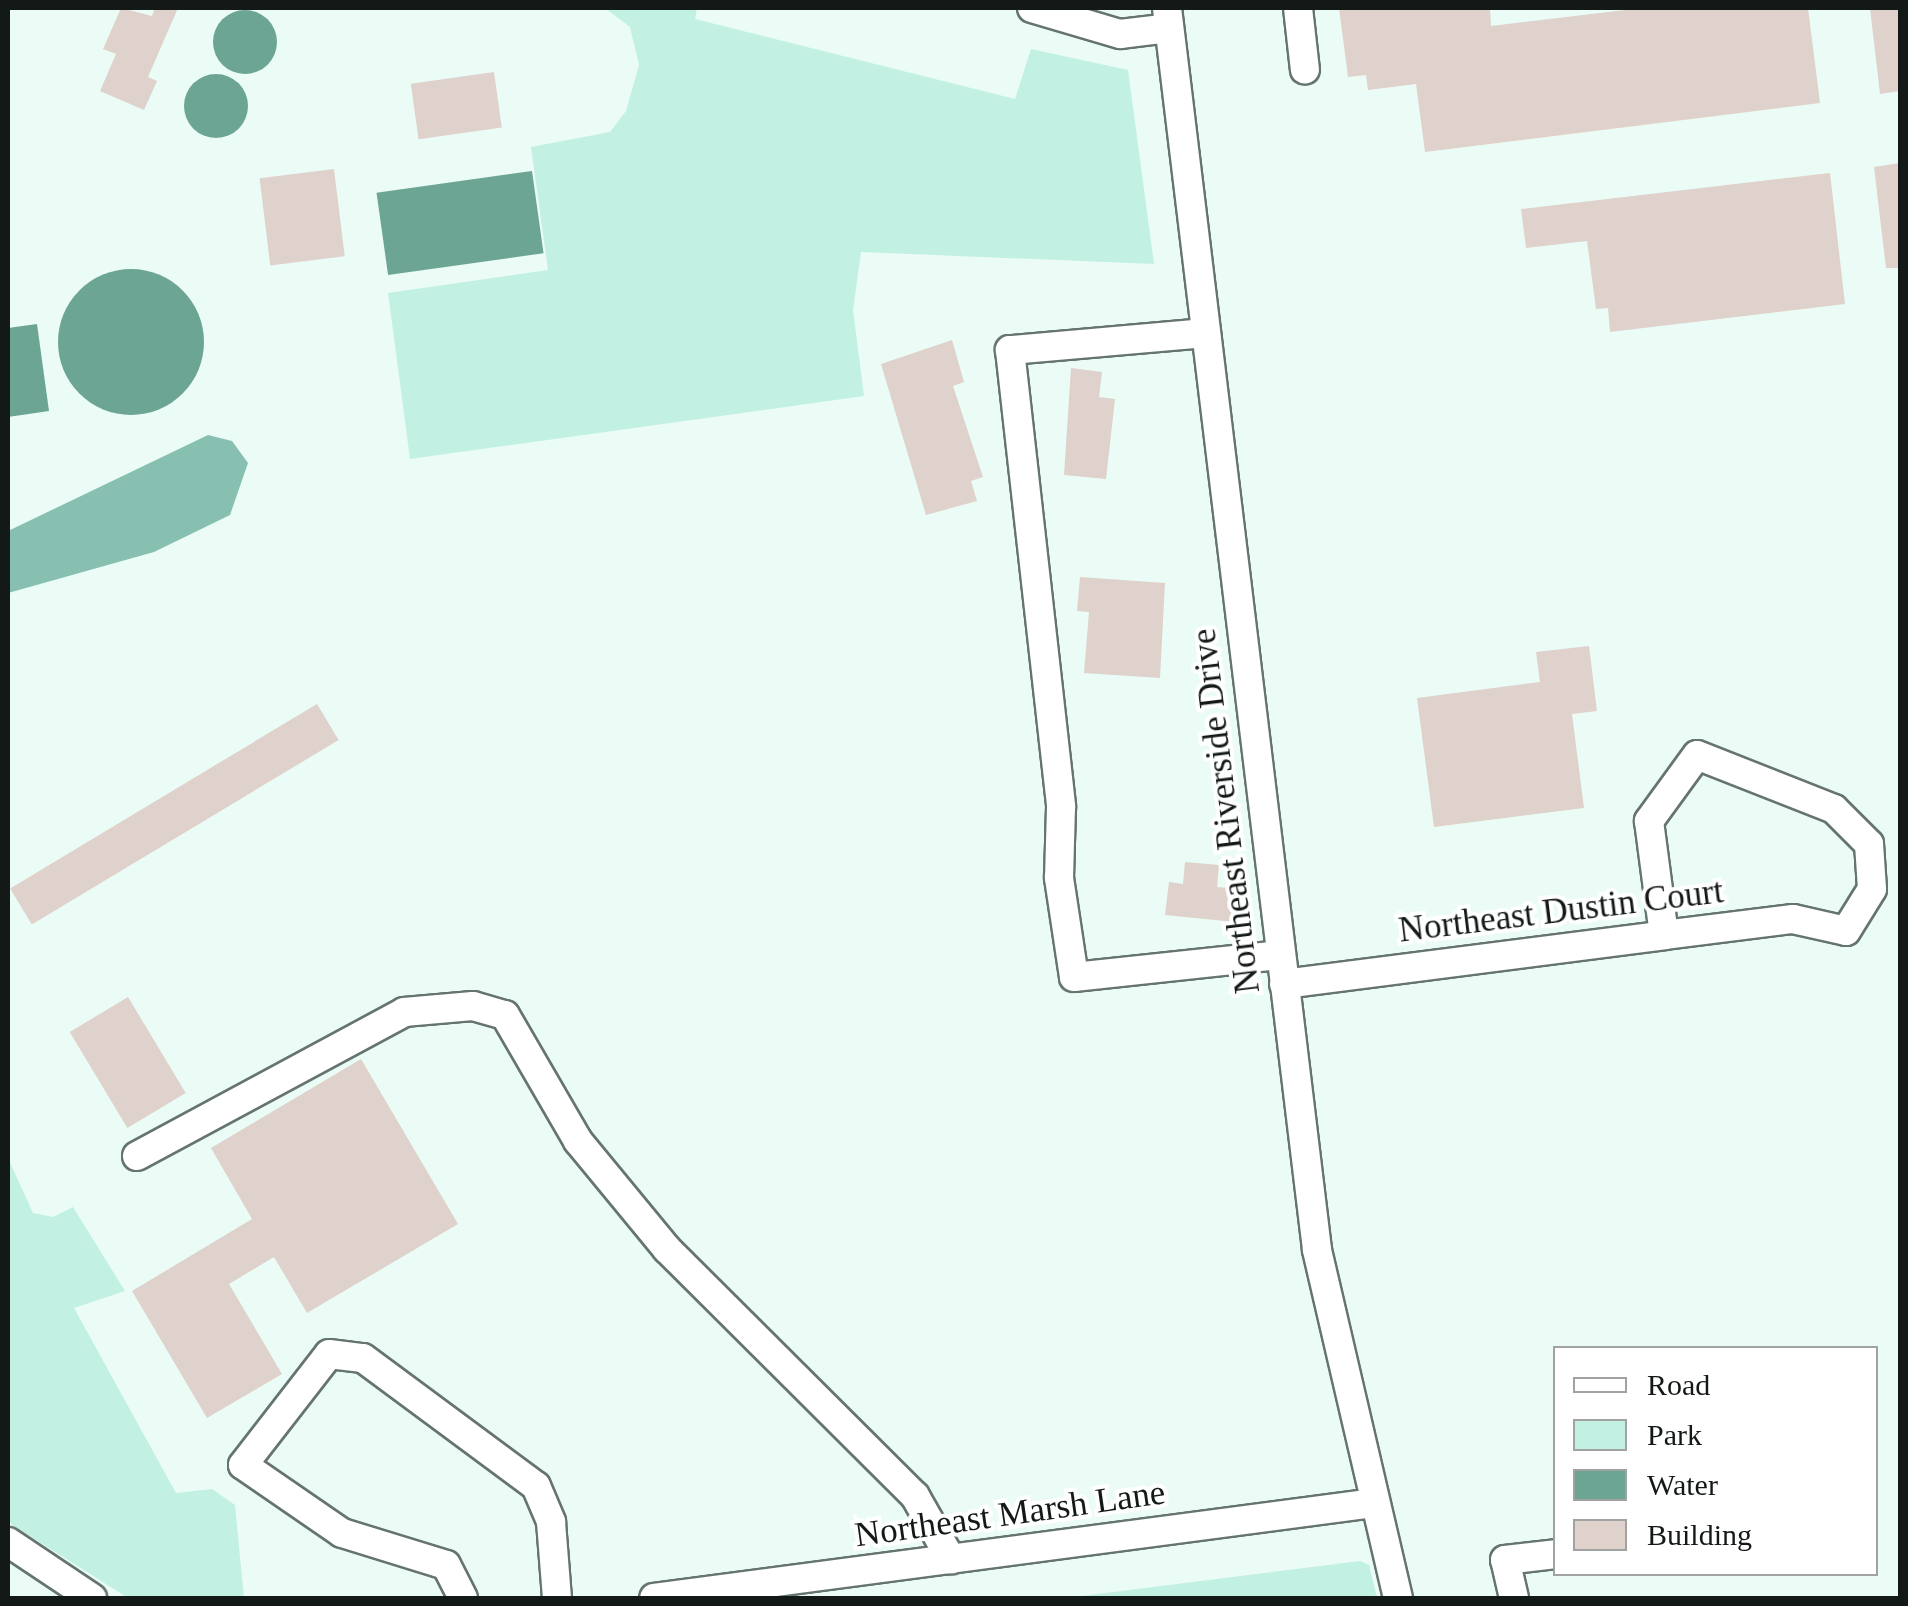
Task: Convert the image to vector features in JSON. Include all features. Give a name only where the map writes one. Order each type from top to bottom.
[{"type":"street","points":[[1032,8],[1120,34],[1168,18]]},
{"type":"street","points":[[1298,8],[1305,70]]},
{"type":"street","name":"Northeast Riverside Drive","points":[[1168,18],[1317,1250],[1398,1598]]},
{"type":"street","points":[[1206,333],[1010,350],[1061,807],[1059,878],[1074,977],[1281,955]]},
{"type":"street","name":"Northeast Dustin Court","points":[[1284,984],[1664,936],[1794,919],[1846,932],[1872,890],[1869,844],[1834,809],[1697,756],[1650,821],[1664,936]]},
{"type":"street","points":[[137,1156],[404,1012],[473,1006],[504,1015],[591,1156],[667,1249],[915,1496],[951,1559]]},
{"type":"street","points":[[463,1598],[446,1565],[342,1534],[243,1465],[329,1354],[363,1358],[536,1486],[551,1522],[558,1598]]},
{"type":"street","name":"Northeast Marsh Lane","points":[[654,1598],[1375,1504]]},
{"type":"street","points":[[8,1542],[92,1598]]},
{"type":"street","points":[[1514,1598],[1505,1560],[1553,1554]]},
{"type":"green space","points":[[605,8],[697,8],[695,19],[1015,99],[1031,49],[1128,70],[1154,264],[861,252],[853,310],[864,396],[410,459],[388,293],[548,270],[531,147],[610,132],[626,111],[639,65],[630,27]]},
{"type":"green space","points":[[8,1158],[33,1213],[53,1217],[73,1207],[125,1291],[74,1308],[176,1493],[212,1489],[235,1505],[244,1598],[128,1598],[8,1522]]},
{"type":"green space","points":[[1360,1561],[1369,1565],[1377,1598],[1066,1598]]},
{"type":"shaded area","points":[[208,435],[232,441],[248,463],[230,515],[154,552],[8,593],[8,531]]},
{"type":"water","points":[[245,10],[267,20],[277,42],[267,64],[245,74],[223,64],[213,42],[223,20]]},
{"type":"water","points":[[216,74],[238,84],[248,106],[238,128],[216,138],[194,128],[184,106],[194,84]]},
{"type":"water","points":[[532,171],[544,253],[388,275],[377,193]]},
{"type":"water","points":[[131,269],[159,275],[182,291],[198,314],[204,342],[198,370],[182,393],[159,409],[131,415],[103,409],[80,393],[64,370],[58,342],[64,314],[80,291],[103,275]]},
{"type":"water","points":[[37,324],[49,411],[8,417],[8,328]]},
{"type":"building","points":[[121,8],[152,16],[155,8],[178,8],[148,77],[157,81],[144,110],[100,91],[116,54],[103,49]]},
{"type":"building","points":[[1339,8],[1490,8],[1491,26],[1642,8],[1808,8],[1820,103],[1425,152],[1416,84],[1368,90],[1366,75],[1348,77]]},
{"type":"building","points":[[1870,8],[1900,8],[1900,91],[1880,94]]},
{"type":"building","points":[[494,72],[502,127],[419,139],[411,84]]},
{"type":"building","points":[[1900,163],[1900,268],[1886,268],[1874,167]]},
{"type":"building","points":[[334,169],[345,256],[270,265],[260,178]]},
{"type":"building","points":[[1830,173],[1845,304],[1610,332],[1608,308],[1596,309],[1587,241],[1526,248],[1521,209]]},
{"type":"building","points":[[952,340],[964,382],[953,386],[983,477],[971,481],[977,501],[926,515],[881,364]]},
{"type":"building","points":[[1071,368],[1102,372],[1099,397],[1115,399],[1106,479],[1064,475]]},
{"type":"building","points":[[1080,577],[1165,583],[1160,678],[1084,673],[1089,612],[1077,611]]},
{"type":"building","points":[[1589,646],[1597,711],[1572,714],[1584,808],[1434,827],[1417,698],[1540,682],[1536,652]]},
{"type":"building","points":[[317,704],[339,740],[32,924],[10,888]]},
{"type":"building","points":[[1185,862],[1219,865],[1217,887],[1238,889],[1235,922],[1165,915],[1169,882],[1183,884]]},
{"type":"building","points":[[128,997],[186,1093],[127,1128],[70,1032]]},
{"type":"building","points":[[361,1059],[458,1224],[307,1313],[274,1257],[229,1284],[282,1374],[207,1418],[132,1291],[252,1219],[211,1148]]}]
